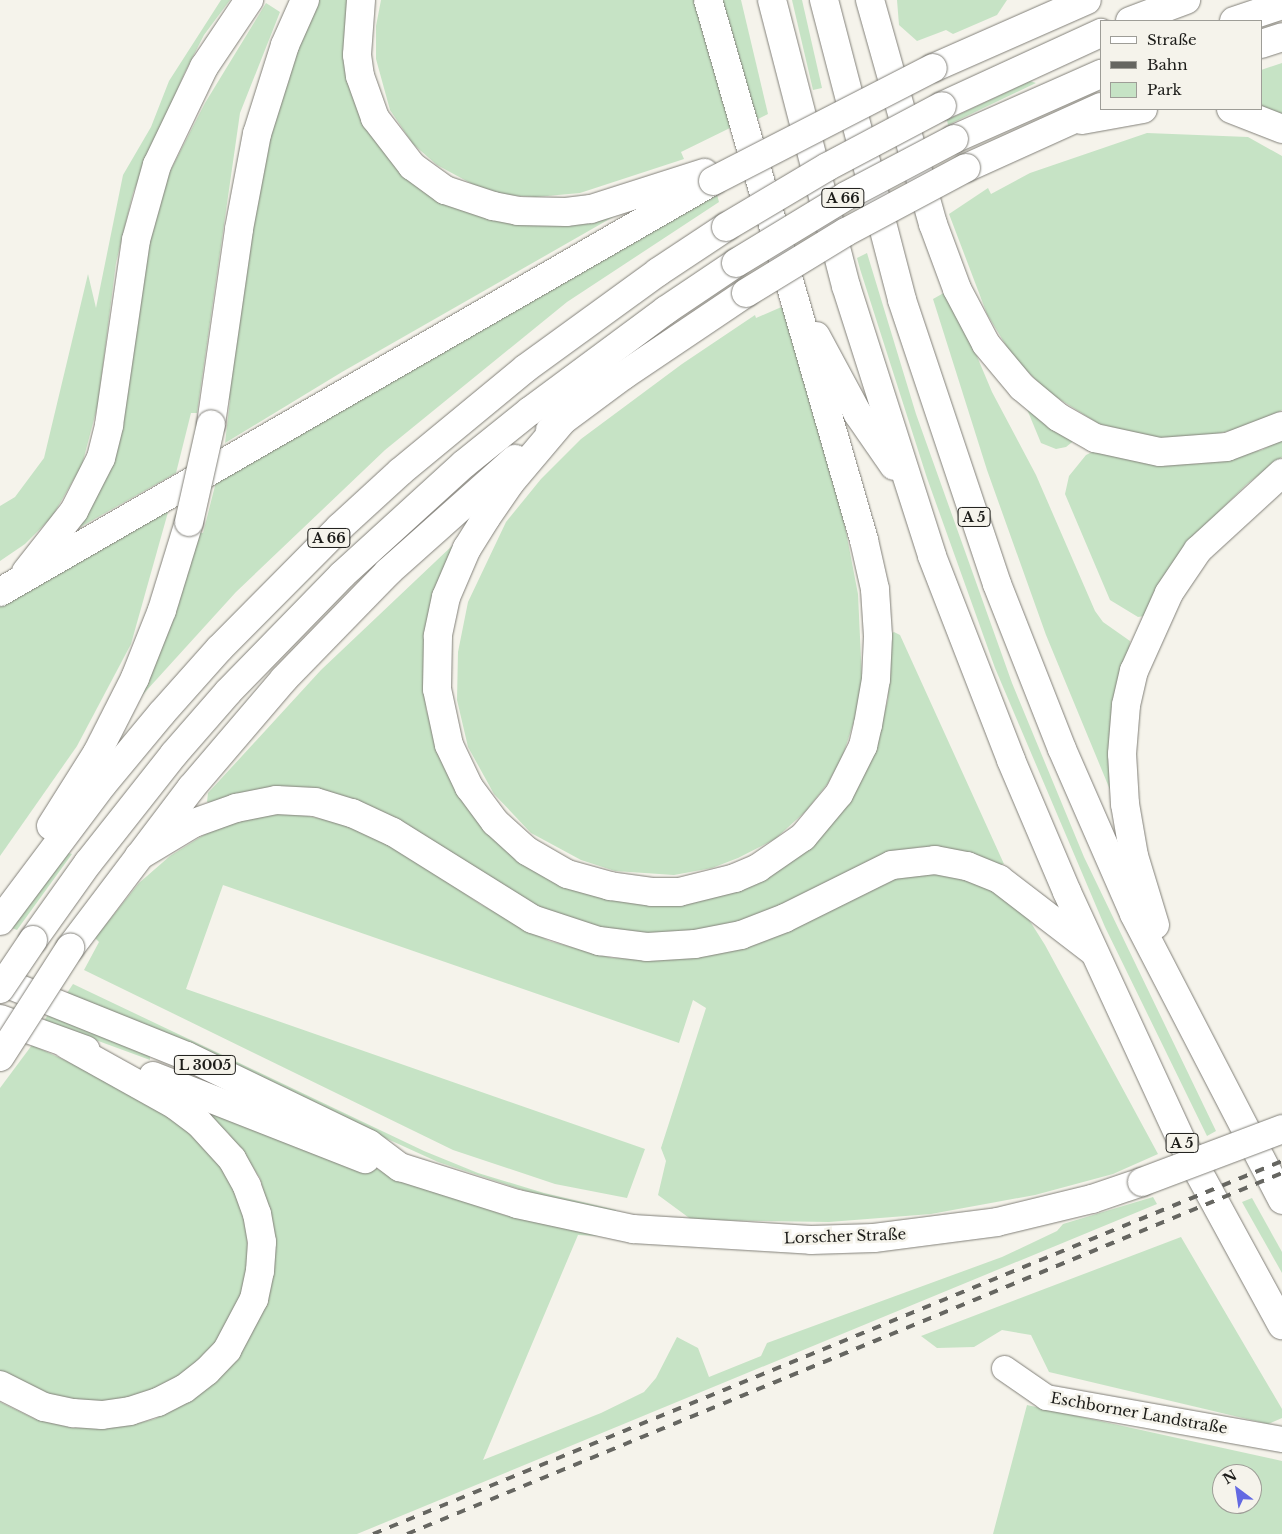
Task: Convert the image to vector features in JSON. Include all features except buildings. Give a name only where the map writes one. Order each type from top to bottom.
[{"type":"main road","points":[[9,587],[74,510],[102,458],[110,425],[136,240],[157,165],[204,67],[250,0]]},
{"type":"main road","points":[[0,919],[97,753],[135,678],[162,610],[189,522],[211,424],[247,180],[270,88],[305,0]]},
{"type":"main road","points":[[362,0],[357,54],[362,83],[375,118],[412,166],[446,190],[493,206],[518,211],[566,212],[591,209],[712,176]]},
{"type":"main road","points":[[564,419],[510,483],[486,518],[459,564],[446,597],[438,636],[437,689],[449,745],[469,786],[495,822],[527,851],[567,874],[623,889],[652,892],[703,888],[735,878],[766,864],[803,837],[839,794],[863,746],[876,679],[875,588],[796,299],[743,130],[708,0]]},
{"type":"main road","name":"A 5","points":[[772,0],[846,286],[932,556],[1010,760],[1181,1140],[1282,1325]]},
{"type":"main road","name":"A 5","points":[[824,0],[902,300],[997,584],[1103,846],[1134,914],[1186,1011],[1282,1200]]},
{"type":"main road","points":[[870,0],[932,224],[957,289],[986,344],[1022,387],[1058,417],[1095,438],[1160,452],[1228,447],[1282,426]]},
{"type":"main road","points":[[9,587],[712,176],[933,68],[1087,0]]},
{"type":"main road","points":[[1133,20],[1186,0]]},
{"type":"main road","points":[[1237,20],[1282,5]]},
{"type":"main road","name":"A 66","points":[[0,919],[103,784],[162,713],[219,649],[340,527],[400,472],[526,368],[650,277],[726,227],[827,167],[942,106],[1100,33]]},
{"type":"main road","points":[[1262,44],[1282,37]]},
{"type":"main road","name":"A 66","points":[[0,989],[88,863],[174,754],[228,692],[342,575],[437,488],[530,410],[666,310],[736,263],[846,196],[954,139],[1100,74]]},
{"type":"main road","points":[[0,1057],[70,948],[139,856],[237,733],[333,627],[445,519],[564,419],[746,293],[855,227],[966,168],[1061,123],[1100,107]]},
{"type":"main road","points":[[1061,123],[1137,110]]},
{"type":"main road","points":[[1234,110],[1282,129]]},
{"type":"main road","points":[[796,299],[858,414],[910,487]]},
{"type":"main road","points":[[1186,1011],[1151,913],[1132,847],[1125,804],[1122,754],[1126,705],[1146,639],[1169,593],[1193,557],[1239,509],[1282,473]]},
{"type":"main road","points":[[139,856],[194,823],[236,808],[276,800],[315,802],[352,813],[393,832],[532,919],[599,941],[647,947],[695,944],[741,935],[785,918],[892,865],[935,860],[983,872],[1008,885],[1096,954]]},
{"type":"main road","name":"L 3005","points":[[0,981],[187,1056],[369,1144],[400,1166]]},
{"type":"main road","name":"L 3005","points":[[0,1019],[67,1045],[120,1060],[166,1083],[361,1158],[400,1166]]},
{"type":"main road","points":[[0,1385],[44,1407],[73,1413],[111,1413],[158,1402],[184,1389],[207,1371],[227,1350],[254,1299],[260,1271],[262,1242],[257,1214],[247,1186],[232,1159],[199,1123],[175,1105],[67,1045]]},
{"type":"main road","name":"Lorscher Straße","points":[[400,1166],[516,1204],[633,1229],[811,1240],[874,1238],[997,1222],[1092,1199],[1282,1129]]},
{"type":"street","name":"Eschborner Landstraße","points":[[1004,1368],[1046,1397],[1282,1439]]},
{"type":"green space","points":[[221,0],[230,0],[204,35],[185,72],[133,193],[116,263],[98,404],[82,465],[52,517],[25,544],[0,561],[0,506],[15,497],[44,458],[88,274],[96,308],[123,175],[151,127],[169,81]]},
{"type":"green space","points":[[317,0],[349,0],[348,63],[444,199],[627,209],[342,372],[225,443],[230,400],[225,399],[241,273],[279,93]]},
{"type":"green space","points":[[381,0],[694,0],[732,127],[681,152],[684,159],[580,193],[536,197],[506,195],[474,185],[437,165],[413,144],[390,110],[376,59],[376,26]]},
{"type":"green space","points":[[722,0],[741,0],[768,114],[756,120]]},
{"type":"green space","points":[[792,0],[802,0],[822,88],[813,90]]},
{"type":"green space","points":[[897,0],[1007,0],[997,15],[953,34],[946,30],[917,41],[899,25]]},
{"type":"green space","points":[[266,3],[280,12],[240,113],[197,413],[191,413],[176,473],[68,534],[161,189],[205,103]]},
{"type":"green space","points":[[1282,63],[1282,120],[1262,110],[1262,70]]},
{"type":"green space","points":[[1030,81],[1036,83],[948,125],[947,120]]},
{"type":"green space","points":[[1147,133],[1248,137],[1282,156],[1282,410],[1259,424],[1212,435],[1157,438],[1099,424],[1048,392],[1013,357],[987,314],[949,214],[988,188],[991,194],[1030,173]]},
{"type":"green space","points":[[716,191],[719,202],[567,302],[385,450],[236,592],[136,702],[198,532],[203,533],[217,478]]},
{"type":"green space","points":[[867,253],[916,414],[1012,683],[1084,857],[1216,1131],[1207,1136],[1105,927],[995,668],[927,478],[860,269],[857,258]]},
{"type":"green space","points":[[949,290],[992,392],[1036,475],[1095,611],[1103,622],[1130,641],[1113,797],[1046,635],[987,470],[933,299]]},
{"type":"green space","points":[[786,305],[837,485],[858,594],[862,680],[855,718],[843,755],[828,783],[806,811],[775,839],[738,858],[712,868],[674,875],[615,871],[581,860],[531,833],[494,794],[468,747],[457,700],[458,652],[468,602],[506,522],[541,479],[581,439],[682,364],[755,315],[756,318]]},
{"type":"green space","points":[[1024,402],[1076,439],[1066,447],[1056,449],[1041,443]]},
{"type":"green space","points":[[1282,439],[1282,457],[1247,484],[1189,541],[1144,616],[1138,617],[1110,600],[1065,494],[1069,476],[1086,455],[1096,450],[1159,463],[1196,464],[1262,450]]},
{"type":"green space","points":[[170,505],[131,644],[77,746],[0,856],[0,602]]},
{"type":"green space","points":[[473,526],[425,657],[426,709],[444,763],[561,884],[755,883],[787,865],[814,843],[838,817],[860,783],[874,752],[888,699],[890,634],[894,632],[900,635],[1004,864],[995,866],[943,850],[921,847],[900,851],[787,906],[738,924],[647,939],[563,922],[372,810],[207,802],[208,793],[321,670]]},
{"type":"green space","points":[[293,813],[351,825],[415,859],[480,904],[549,941],[612,958],[663,960],[896,873],[936,869],[986,886],[1026,915],[1045,945],[1158,1154],[1113,1174],[1035,1195],[931,1214],[829,1222],[692,1220],[658,1195],[666,1161],[661,1148],[706,1008],[693,1000],[679,1043],[223,885],[186,989],[645,1149],[627,1198],[555,1184],[453,1150],[84,970],[99,942],[95,938],[139,883],[170,856],[215,828],[268,814]]},
{"type":"green space","points":[[65,852],[72,854],[17,930],[9,927]]},
{"type":"green space","points":[[73,984],[424,1151],[478,1173],[544,1193],[616,1210],[616,1213],[559,1202],[438,1162],[67,993]]},
{"type":"green space","points":[[49,1013],[150,1055],[150,1060],[44,1021]]},
{"type":"green space","points":[[32,1045],[116,1084],[198,1135],[229,1176],[246,1223],[248,1258],[245,1284],[235,1317],[202,1365],[126,1403],[56,1402],[0,1373],[0,1088]]},
{"type":"green space","points":[[203,1106],[504,1215],[619,1237],[578,1235],[483,1460],[601,1413],[644,1392],[656,1378],[677,1337],[698,1348],[709,1377],[761,1356],[767,1343],[1002,1257],[1057,1231],[1063,1224],[1153,1197],[1157,1204],[357,1534],[0,1534],[0,1402],[35,1419],[73,1428],[131,1425],[155,1419],[203,1391],[240,1352],[251,1335],[268,1298],[268,1208],[260,1178],[227,1132],[200,1111]]},
{"type":"green space","points":[[1252,1198],[1282,1252],[1282,1273],[1242,1202]]},
{"type":"green space","points":[[1181,1237],[1282,1409],[1282,1418],[1268,1424],[1049,1372],[1031,1335],[1002,1330],[974,1347],[937,1348],[921,1336]]},
{"type":"green space","points":[[1027,1405],[1282,1461],[1282,1534],[993,1534]]},
{"type":"railway","points":[[373,1534],[1282,1161]]},
{"type":"railway","points":[[407,1534],[1282,1173]]}]
